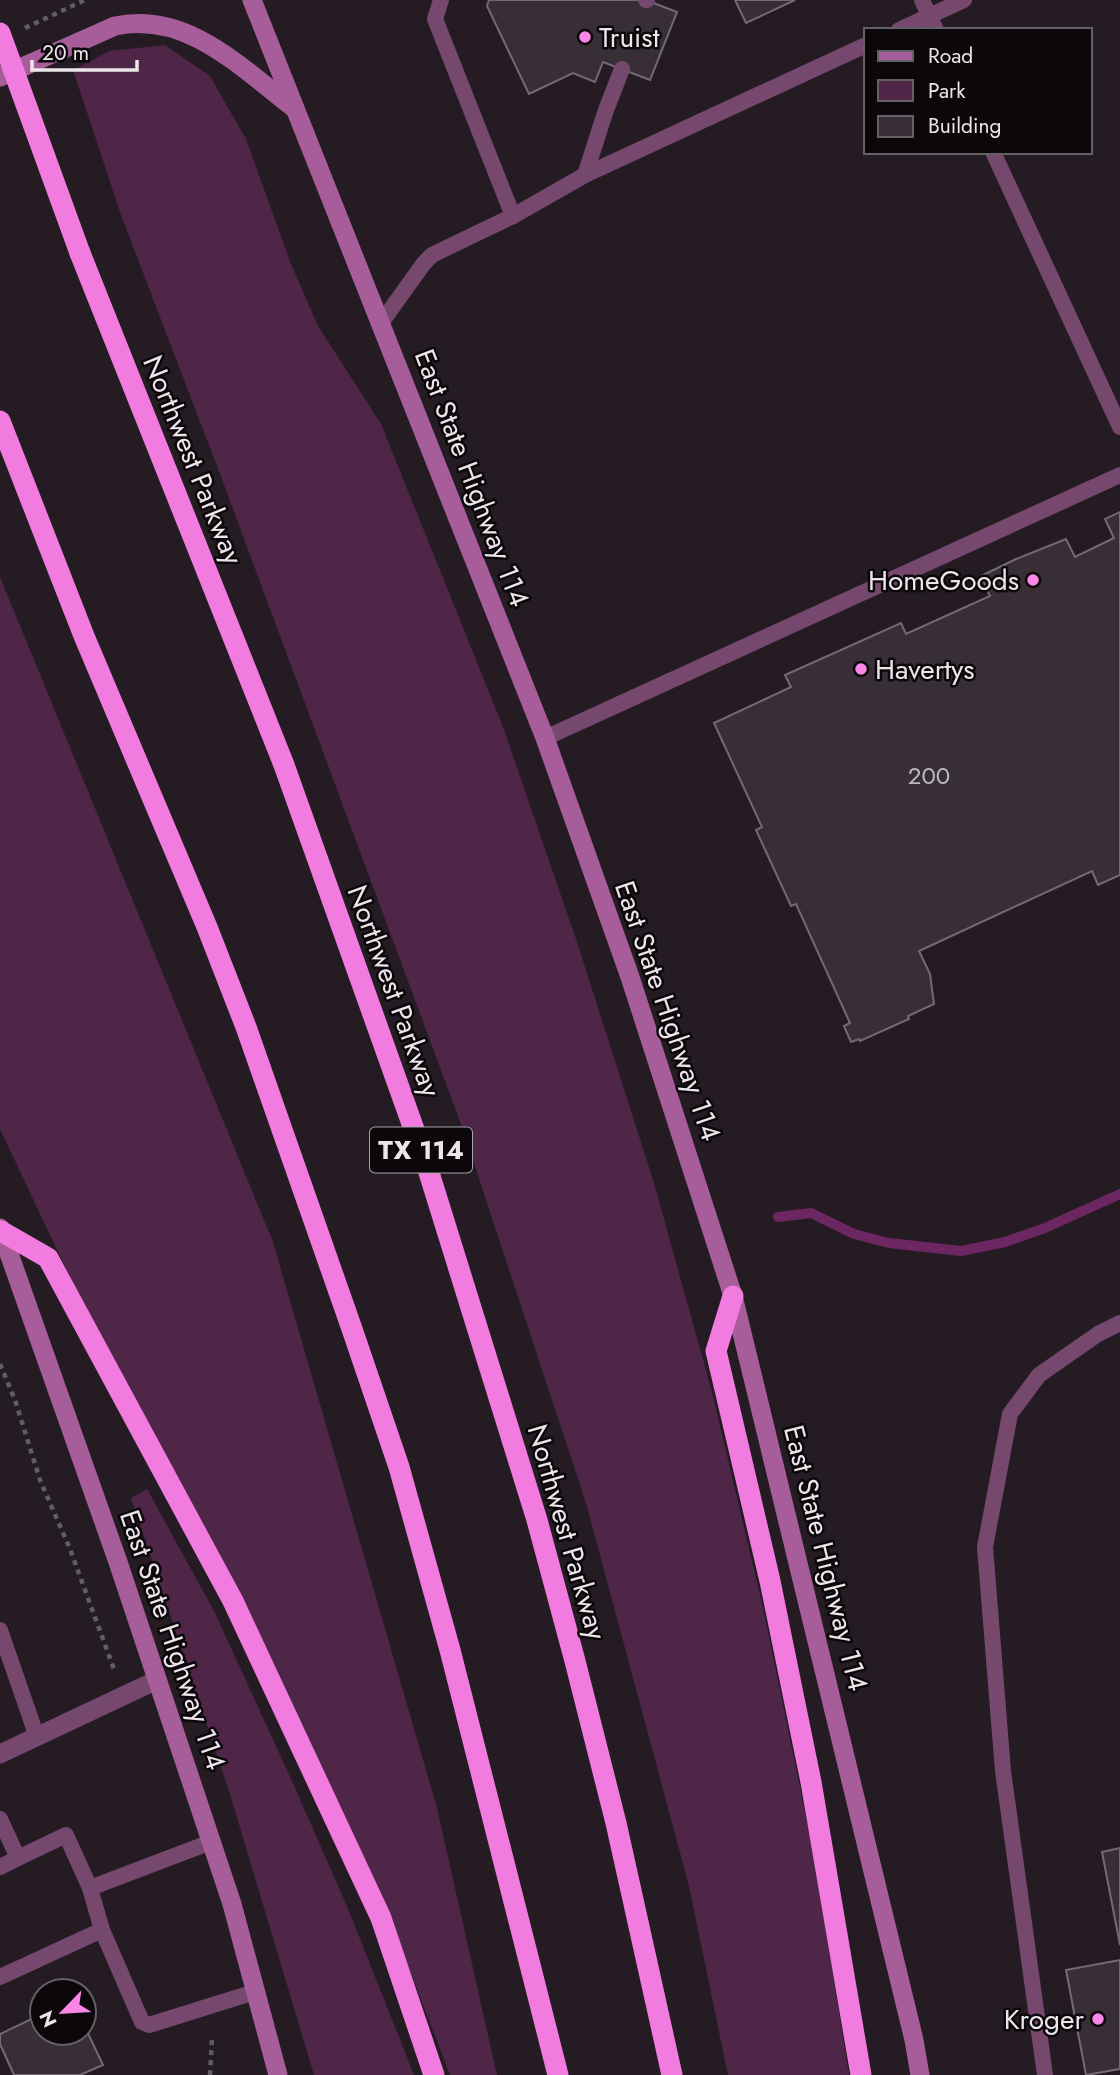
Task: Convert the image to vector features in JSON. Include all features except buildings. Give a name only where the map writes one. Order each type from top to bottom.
[{"type":"highway","name":"Northwest Parkway","points":[[0,33],[80,253],[284,765],[426,1163],[537,1520],[617,1823],[672,2075]]},
{"type":"highway","points":[[0,421],[84,636],[222,964],[365,1366],[399,1467],[446,1637],[558,2075]]},
{"type":"highway","points":[[1,1230],[48,1258],[233,1601],[381,1918],[434,2075]]},
{"type":"highway","points":[[733,1296],[716,1350],[770,1581],[808,1768],[861,2075]]},
{"type":"main road","name":"East State Highway 114","points":[[252,0],[545,738],[630,977],[733,1296],[920,2075]]},
{"type":"main road","points":[[0,77],[115,26],[135,22],[156,23],[194,36],[296,110]]},
{"type":"main road","name":"East State Highway 114","points":[[1,1230],[118,1562],[232,1904],[278,2075]]},
{"type":"street","points":[[0,1754],[157,1680]]},
{"type":"lane","points":[[441,0],[435,19],[513,216]]},
{"type":"lane","points":[[922,0],[933,23]]},
{"type":"lane","points":[[909,28],[933,23],[964,0]]},
{"type":"lane","points":[[381,323],[432,255],[513,216],[585,175],[864,46]]},
{"type":"lane","points":[[585,175],[622,69]]},
{"type":"lane","points":[[994,154],[1120,427]]},
{"type":"lane","points":[[545,738],[1120,475]]},
{"type":"lane","points":[[1045,2075],[1003,1771],[985,1547],[1010,1414],[1039,1375],[1098,1334],[1120,1323]]},
{"type":"lane","points":[[0,1630],[37,1737]]},
{"type":"lane","points":[[0,1819],[18,1858]]},
{"type":"lane","points":[[0,1867],[66,1835],[90,1888],[102,1930],[142,2022],[149,2025],[256,1992]]},
{"type":"lane","points":[[90,1888],[211,1842]]},
{"type":"lane","points":[[0,1977],[102,1930]]},
{"type":"path","points":[[24,29],[85,0]]},
{"type":"path","points":[[0,1364],[15,1400],[40,1480],[70,1549],[124,1696]]},
{"type":"path","points":[[210,2075],[212,2038]]},
{"type":"green space","points":[[165,45],[210,76],[246,139],[291,264],[318,326],[381,424],[503,727],[577,942],[654,1183],[712,1392],[764,1612],[814,1856],[849,2075],[728,2075],[689,1886],[586,1503],[461,1124],[121,215],[73,70],[110,51]]},
{"type":"green space","points":[[0,577],[273,1242],[437,1808],[497,2075],[450,2075],[377,1885],[218,1551],[102,1345],[0,1129]]},
{"type":"green space","points":[[147,1489],[214,1611],[292,1781],[349,1911],[414,2075],[314,2075],[230,1794],[131,1498]]},
{"type":"waterway","points":[[778,1217],[811,1213],[854,1234],[889,1243],[961,1251],[1005,1242],[1045,1228],[1120,1194]]},
{"type":"place","name":"Truist","points":[[585,37]]},
{"type":"place","name":"HomeGoods","points":[[1033,580]]},
{"type":"place","name":"Havertys","points":[[861,669]]},
{"type":"place","name":"Kroger","points":[[1098,2019]]}]
